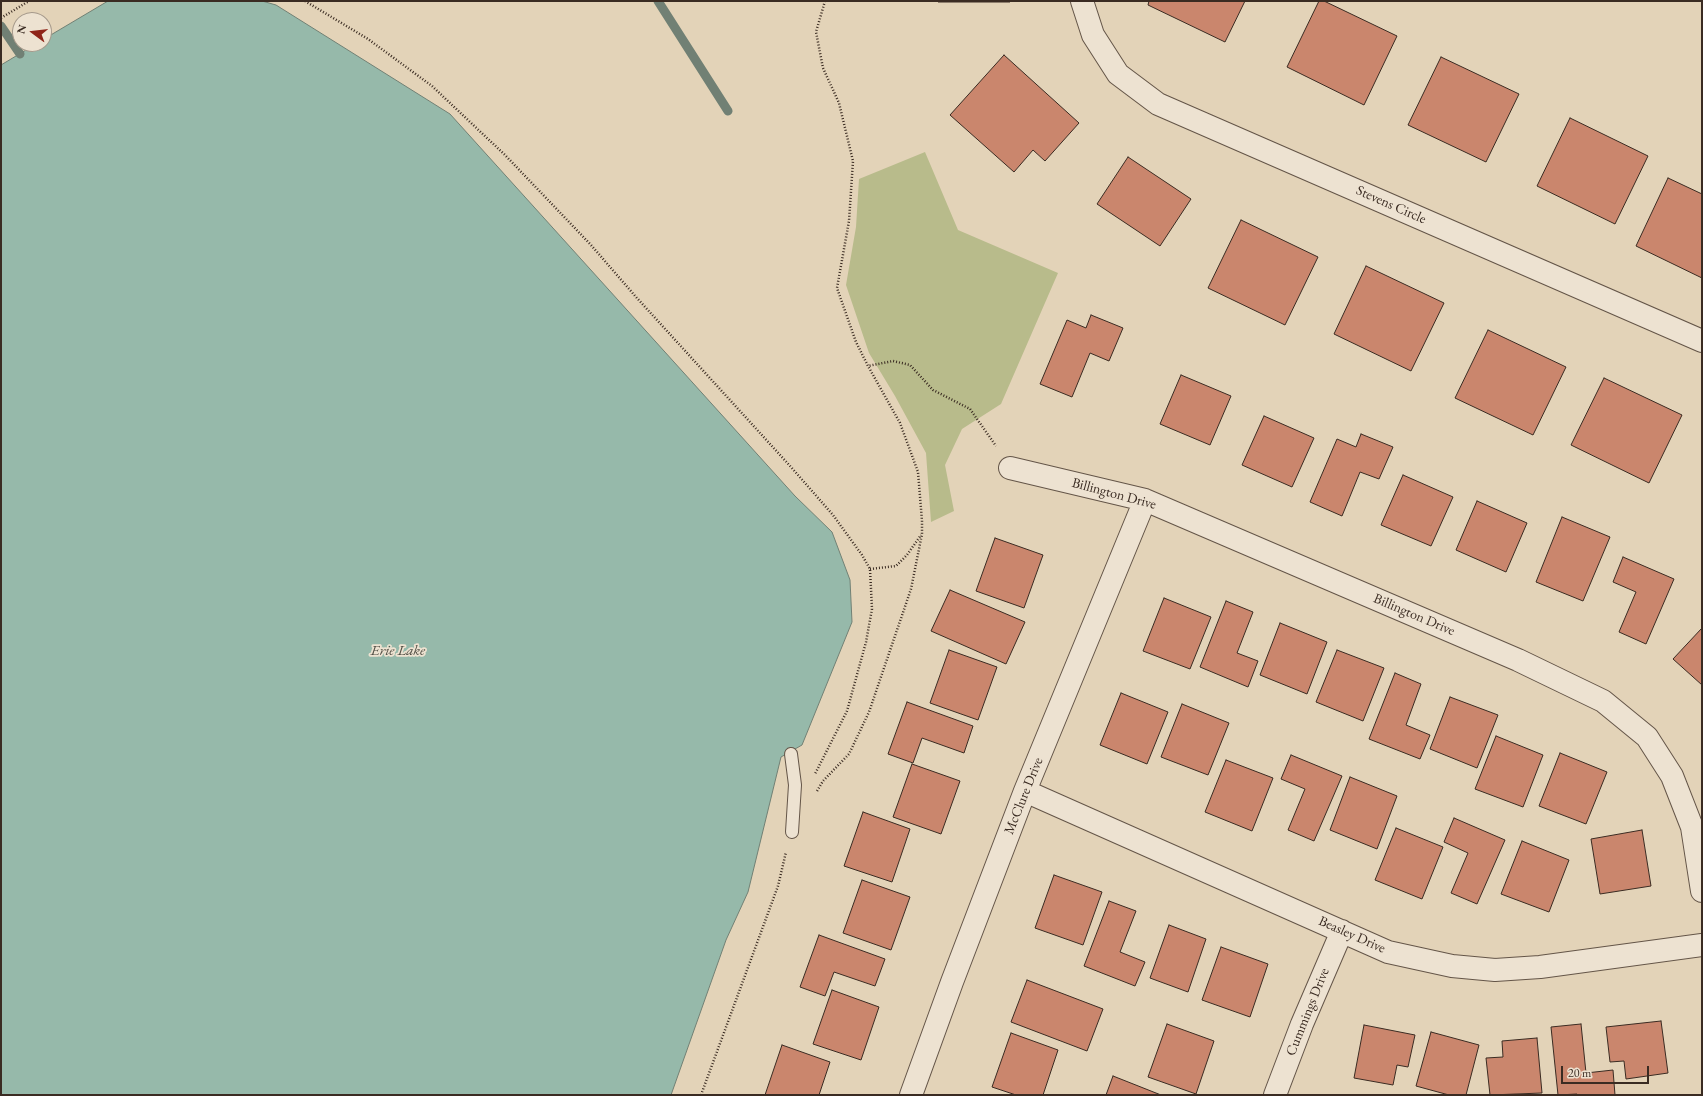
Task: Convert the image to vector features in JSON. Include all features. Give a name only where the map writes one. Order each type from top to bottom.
[{"type":"street","name":"Stevens Circle","points":[[1082,1],[1093,35],[1118,74],[1158,104],[1702,341]]},
{"type":"street","name":"Billington Drive","points":[[1010,468],[1144,500],[1518,660],[1603,701],[1647,737],[1672,776],[1692,827],[1702,891]]},
{"type":"street","name":"McClure Drive","points":[[912,1095],[952,982],[1025,791],[1144,500]]},
{"type":"street","name":"Beasley Drive","points":[[1025,791],[1388,952],[1452,966],[1495,970],[1540,967],[1702,945]]},
{"type":"street","name":"Cummings Drive","points":[[1275,1095],[1302,1024],[1342,931]]},
{"type":"lane","points":[[791,754],[795,785],[792,832]]},
{"type":"path","points":[[1,18],[29,1]]},
{"type":"path","points":[[305,1],[368,39],[432,86],[505,155],[591,245],[641,303],[833,515],[862,555],[870,569],[872,609],[866,642],[847,711],[814,777]]},
{"type":"path","points":[[815,794],[823,781],[849,754],[869,712],[911,589],[922,534],[918,472],[900,423],[856,342],[837,288],[849,221],[853,161],[839,103],[823,68],[816,32],[825,1]]},
{"type":"path","points":[[868,366],[893,361],[910,365],[933,390],[970,409],[1010,468]]},
{"type":"path","points":[[870,569],[896,566],[907,555],[922,534]]},
{"type":"path","points":[[701,1095],[778,886],[792,832]]},
{"type":"green space","points":[[925,152],[958,230],[1058,273],[1001,404],[962,429],[945,465],[954,511],[931,522],[926,453],[895,396],[869,353],[846,285],[856,227],[859,179]]},
{"type":"water","name":"Erie Lake","points":[[108,1],[262,1],[276,5],[450,114],[795,496],[832,532],[850,580],[852,622],[802,745],[781,757],[748,892],[726,940],[671,1095],[1,1095],[1,65],[23,52],[52,52],[52,34]]},
{"type":"building","points":[[1010,1],[1010,2],[938,2]]},
{"type":"building","points":[[1149,1],[1245,1],[1225,42],[1148,5]]},
{"type":"building","points":[[1319,1],[1324,1],[1397,36],[1364,105],[1287,67]]},
{"type":"building","points":[[1004,55],[1079,123],[1045,161],[1033,150],[1014,172],[950,115]]},
{"type":"building","points":[[1441,57],[1519,94],[1486,162],[1408,125]]},
{"type":"building","points":[[1570,118],[1648,156],[1615,224],[1537,186]]},
{"type":"building","points":[[1128,157],[1191,199],[1160,246],[1097,204]]},
{"type":"building","points":[[1668,178],[1702,194],[1702,278],[1636,246]]},
{"type":"building","points":[[1241,220],[1318,257],[1285,325],[1208,288]]},
{"type":"building","points":[[1366,266],[1444,303],[1411,371],[1334,334]]},
{"type":"building","points":[[1091,315],[1123,328],[1109,361],[1090,353],[1072,397],[1040,384],[1067,320],[1086,328]]},
{"type":"building","points":[[1488,330],[1566,367],[1533,435],[1455,398]]},
{"type":"building","points":[[1181,375],[1231,396],[1210,445],[1160,424]]},
{"type":"building","points":[[1604,378],[1682,415],[1649,483],[1571,445]]},
{"type":"building","points":[[1264,416],[1314,438],[1292,487],[1242,465]]},
{"type":"building","points":[[1361,434],[1393,447],[1379,479],[1360,472],[1342,516],[1310,502],[1337,439],[1356,447]]},
{"type":"building","points":[[1403,475],[1453,497],[1431,546],[1381,525]]},
{"type":"building","points":[[1477,501],[1527,523],[1506,572],[1456,550]]},
{"type":"building","points":[[1562,517],[1610,537],[1583,601],[1536,582]]},
{"type":"building","points":[[995,538],[1043,555],[1024,608],[976,591]]},
{"type":"building","points":[[1623,557],[1674,579],[1646,644],[1619,632],[1636,592],[1613,582]]},
{"type":"building","points":[[950,590],[1025,622],[1006,664],[931,631]]},
{"type":"building","points":[[1164,598],[1211,617],[1190,669],[1143,651]]},
{"type":"building","points":[[1226,601],[1253,612],[1237,653],[1258,661],[1248,687],[1200,667]]},
{"type":"building","points":[[1280,623],[1327,642],[1307,694],[1260,675]]},
{"type":"building","points":[[1702,628],[1702,685],[1673,659]]},
{"type":"building","points":[[949,650],[997,667],[978,720],[930,703]]},
{"type":"building","points":[[1337,650],[1384,668],[1363,721],[1316,702]]},
{"type":"building","points":[[1395,673],[1421,684],[1406,725],[1430,735],[1420,759],[1369,739]]},
{"type":"building","points":[[1121,693],[1168,712],[1147,764],[1100,745]]},
{"type":"building","points":[[1450,697],[1498,715],[1477,768],[1430,749]]},
{"type":"building","points":[[907,702],[973,726],[964,753],[922,738],[913,763],[888,754]]},
{"type":"building","points":[[1182,704],[1229,723],[1208,775],[1161,757]]},
{"type":"building","points":[[1496,736],[1543,755],[1523,807],[1475,789]]},
{"type":"building","points":[[1560,753],[1607,772],[1586,824],[1539,806]]},
{"type":"building","points":[[1291,755],[1342,776],[1314,841],[1288,830],[1305,789],[1281,779]]},
{"type":"building","points":[[1226,760],[1273,778],[1252,831],[1205,812]]},
{"type":"building","points":[[912,764],[960,781],[941,834],[893,817]]},
{"type":"building","points":[[1350,777],[1397,796],[1377,849],[1330,830]]},
{"type":"building","points":[[863,812],[910,829],[892,882],[844,866]]},
{"type":"building","points":[[1454,818],[1505,840],[1477,904],[1451,893],[1468,853],[1444,842]]},
{"type":"building","points":[[1396,828],[1443,847],[1422,899],[1375,880]]},
{"type":"building","points":[[1642,830],[1651,886],[1600,894],[1591,839]]},
{"type":"building","points":[[1522,841],[1569,860],[1549,912],[1501,894]]},
{"type":"building","points":[[1054,875],[1102,892],[1083,945],[1035,928]]},
{"type":"building","points":[[862,880],[910,897],[891,950],[843,933]]},
{"type":"building","points":[[1109,901],[1136,911],[1120,952],[1145,962],[1135,986],[1084,966]]},
{"type":"building","points":[[1169,925],[1206,939],[1188,992],[1150,978]]},
{"type":"building","points":[[819,935],[885,959],[875,986],[834,972],[825,996],[800,987]]},
{"type":"building","points":[[1221,947],[1268,964],[1250,1017],[1202,1000]]},
{"type":"building","points":[[1027,980],[1103,1009],[1087,1051],[1011,1022]]},
{"type":"building","points":[[832,990],[879,1007],[861,1060],[813,1044]]},
{"type":"building","points":[[1661,1021],[1668,1073],[1626,1079],[1624,1061],[1610,1062],[1606,1027]]},
{"type":"building","points":[[1167,1024],[1214,1041],[1196,1094],[1148,1077]]},
{"type":"building","points":[[1581,1024],[1586,1073],[1613,1070],[1615,1095],[1558,1095],[1551,1027]]},
{"type":"building","points":[[1364,1025],[1415,1035],[1408,1067],[1397,1065],[1393,1085],[1354,1078]]},
{"type":"building","points":[[1431,1032],[1479,1045],[1466,1095],[1449,1095],[1416,1086]]},
{"type":"building","points":[[1011,1033],[1058,1050],[1043,1095],[1016,1095],[992,1087]]},
{"type":"building","points":[[1537,1038],[1542,1093],[1490,1095],[1486,1058],[1503,1057],[1502,1041]]},
{"type":"building","points":[[782,1045],[830,1062],[819,1095],[765,1095]]},
{"type":"building","points":[[1113,1076],[1161,1095],[1106,1095]]},
{"type":"waterway","points":[[658,1],[728,111]]},
{"type":"waterway","points":[[1,26],[20,54]]}]
